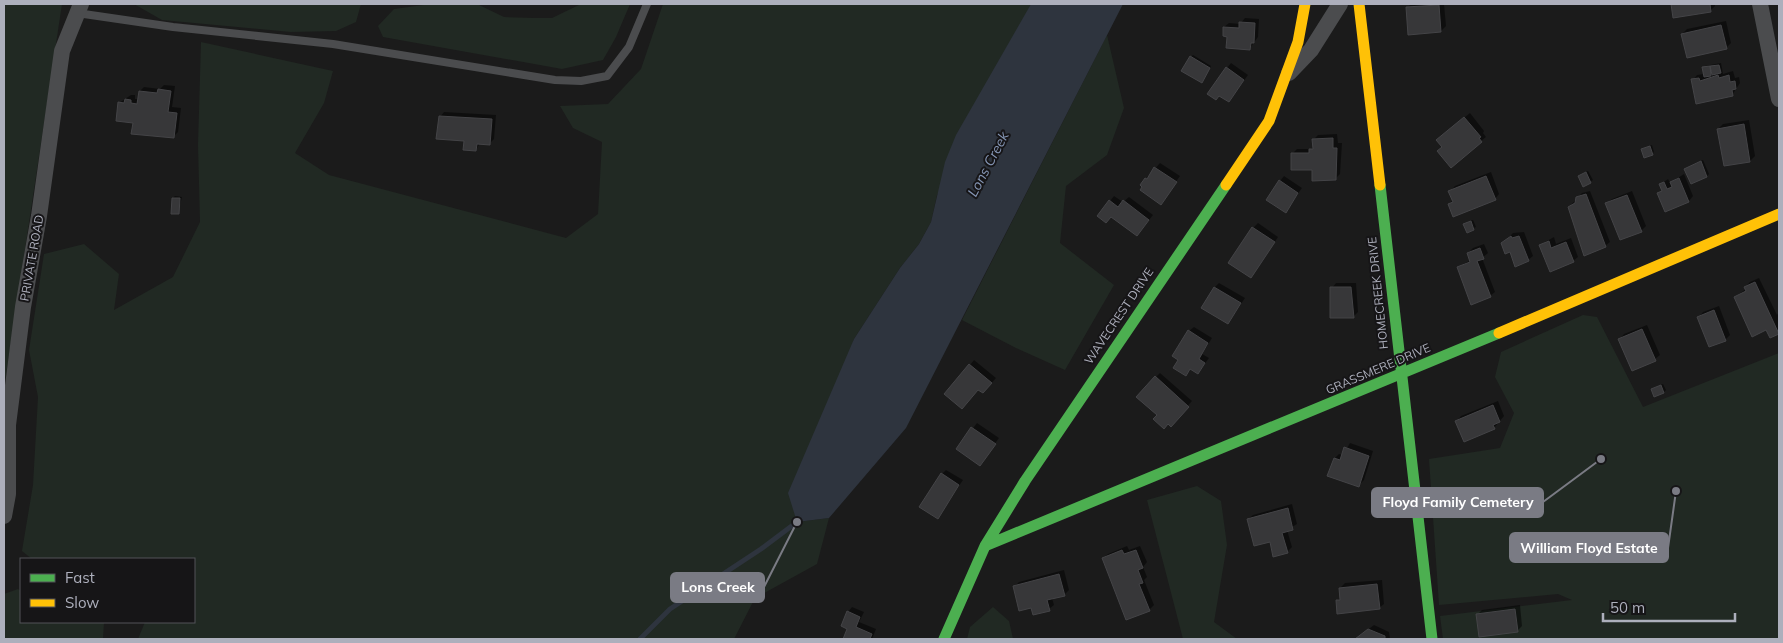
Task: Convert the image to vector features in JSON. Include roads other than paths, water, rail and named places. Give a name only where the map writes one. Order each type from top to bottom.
[{"type":"street","name":"WAVECREST DRIVE","points":[[944,639],[985,546],[1095,376],[1269,121],[1298,42],[1305,4]]},
{"type":"street","points":[[1286,76],[1311,50],[1340,4]]},
{"type":"street","name":"HOMECREEK DRIVE","points":[[1359,4],[1432,639]]},
{"type":"street","points":[[1760,4],[1779,99]]},
{"type":"street","name":"PRIVATE ROAD","points":[[4,516],[8,494],[8,425],[23,307],[39,216],[62,51],[79,8]]},
{"type":"street","name":"GRASSMERE DRIVE","points":[[985,546],[1401,375],[1779,214]]},
{"type":"lane","points":[[79,8],[173,27],[332,44],[555,80],[581,81],[607,76],[629,47],[647,4]]},
{"type":"water","points":[[1031,4],[1123,4],[906,428],[829,518],[797,522],[788,493],[854,339],[900,268],[919,244],[931,222],[945,162],[956,135]]},
{"type":"waterway","name":"Lons Creek","points":[[640,639],[670,609],[761,549],[797,522],[799,517]]},
{"type":"place","name":"Floyd Family Cemetery","points":[[1601,459]]},
{"type":"place","name":"William Floyd Estate","points":[[1676,491]]},
{"type":"place","name":"Lons Creek","points":[[797,522]]}]
